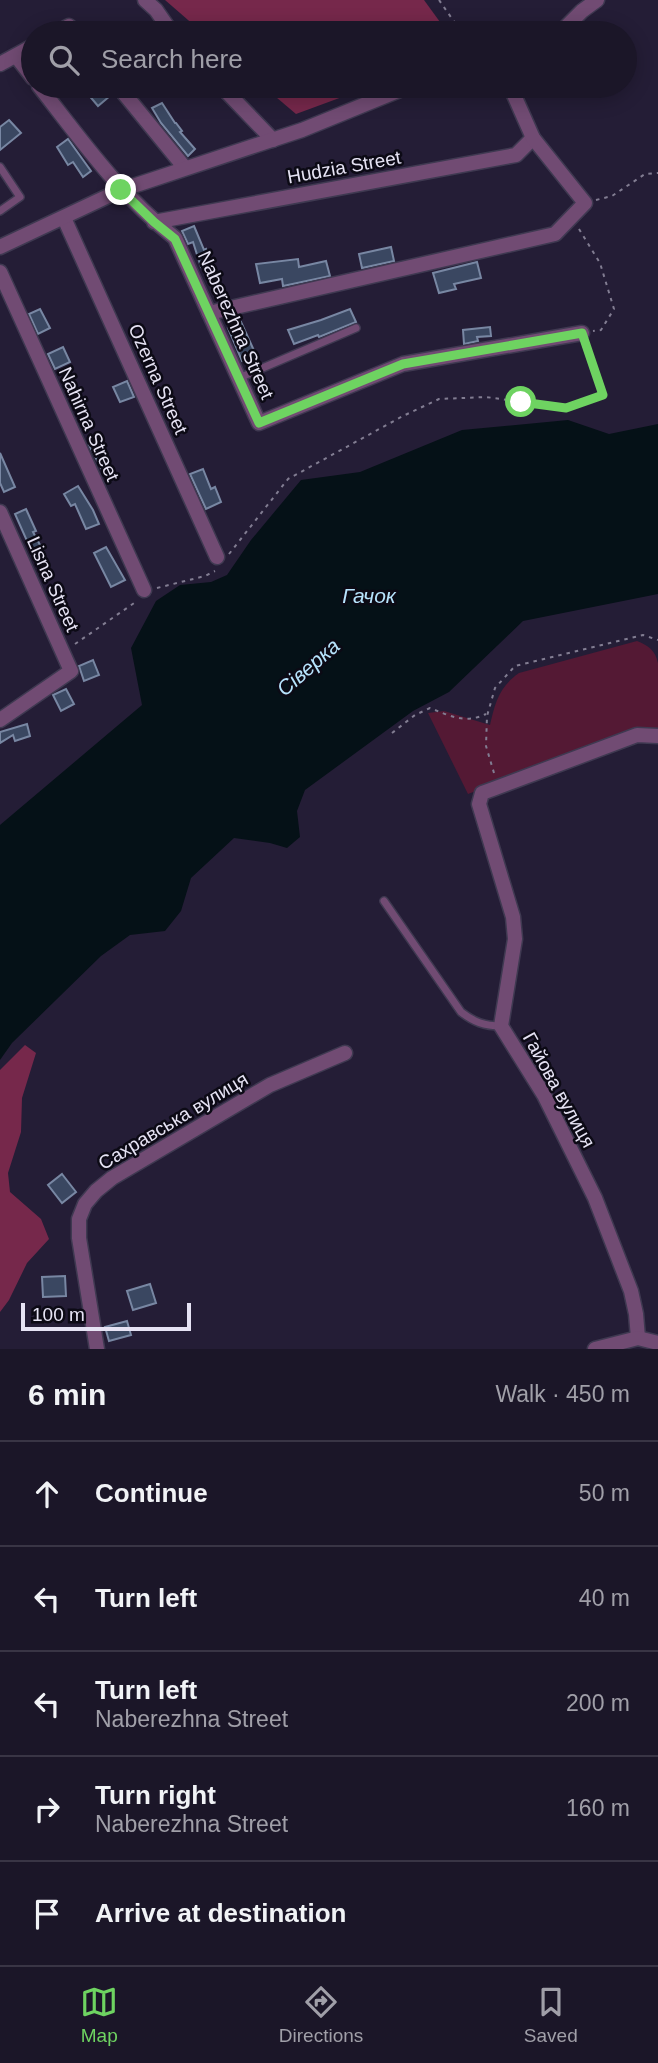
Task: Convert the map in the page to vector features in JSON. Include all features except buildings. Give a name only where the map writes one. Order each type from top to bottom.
[{"type":"street","points":[[145,0],[164,21]]},
{"type":"street","points":[[572,21],[597,0]]},
{"type":"street","points":[[0,64],[21,53]]},
{"type":"street","points":[[16,56],[21,62]]},
{"type":"street","name":"Naberezhna Street","points":[[48,98],[121,190],[175,239],[259,423],[403,364],[582,333]]},
{"type":"street","points":[[128,98],[185,168]]},
{"type":"street","points":[[233,98],[273,140]]},
{"type":"street","points":[[0,247],[121,190],[273,140],[380,98]]},
{"type":"street","points":[[209,313],[555,234],[585,203],[533,138],[515,98]]},
{"type":"street","name":"Hudzia Street","points":[[154,222],[516,155],[533,138]]},
{"type":"street","name":"Ozerna Street","points":[[64,218],[222,561]]},
{"type":"street","name":"Nahirna Street","points":[[0,272],[144,590]]},
{"type":"street","name":"Lisna Street","points":[[0,512],[71,671],[0,720]]},
{"type":"street","points":[[493,789],[637,736],[658,736]]},
{"type":"street","name":"Гайова вулиця","points":[[493,789],[482,793],[479,804],[513,917],[515,939],[501,1026],[544,1095],[595,1198],[631,1291],[638,1338]]},
{"type":"street","name":"Сахравська вулиця","points":[[97,1349],[79,1238],[79,1219],[85,1204],[112,1178],[236,1105],[270,1086],[345,1052]]},
{"type":"street","points":[[595,1349],[638,1338],[658,1343]]},
{"type":"lane","points":[[0,167],[20,197],[0,211]]},
{"type":"lane","points":[[239,378],[356,328]]},
{"type":"lane","points":[[383,901],[461,1012],[474,1022],[501,1026]]},
{"type":"path","points":[[439,0],[454,21]]},
{"type":"path","points":[[585,203],[612,196],[645,174],[658,173]]},
{"type":"path","points":[[62,652],[136,602],[144,590],[205,576],[222,561],[288,479],[403,416],[439,399],[486,397],[566,408],[603,395],[582,333],[601,330],[614,309],[600,263],[572,217]]},
{"type":"path","points":[[493,789],[492,765],[486,746],[487,713],[495,688],[515,666],[643,635],[658,640]]},
{"type":"path","points":[[391,733],[415,715],[430,708],[459,720],[480,717],[487,713]]},
{"type":"shaded area","points":[[165,0],[424,0],[439,21],[189,21]]},
{"type":"shaded area","points":[[277,98],[339,98],[296,114]]},
{"type":"shaded area","points":[[637,641],[651,649],[658,663],[658,730],[634,730],[468,794],[428,713],[444,711],[490,725],[499,696],[519,673]]},
{"type":"shaded area","points":[[25,1045],[36,1053],[22,1098],[21,1132],[8,1173],[10,1192],[41,1219],[49,1239],[27,1263],[0,1312],[0,1070]]},
{"type":"water","name":"Гачок","points":[[568,420],[609,434],[658,424],[658,594],[523,621],[449,692],[413,711],[305,790],[297,811],[300,837],[287,848],[234,838],[191,878],[181,911],[165,931],[130,935],[101,956],[12,1043],[0,1060],[0,825],[142,705],[131,648],[156,601],[180,585],[211,582],[227,575],[251,540],[301,480],[360,472],[462,430]]},
{"type":"route","points":[[121,190],[175,239],[259,423],[403,364],[582,333],[603,395],[566,408],[521,402]]},
{"type":"water label","name":"Сіверка","points":[[308,667]]}]
